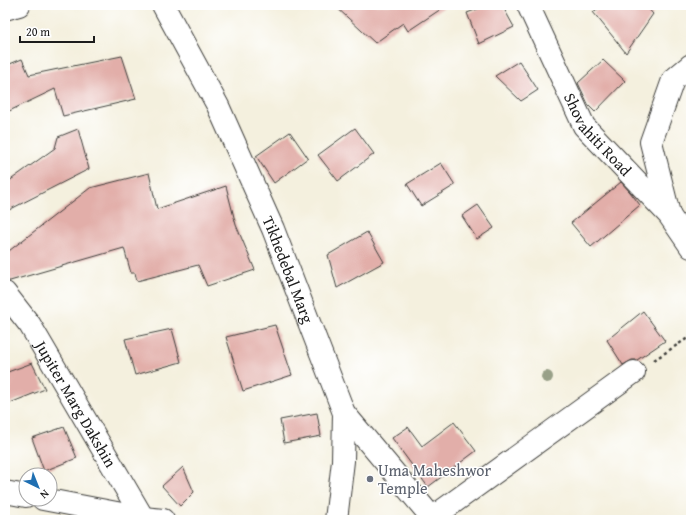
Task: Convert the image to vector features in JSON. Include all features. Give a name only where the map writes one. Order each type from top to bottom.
[{"type":"street","points":[[5,9],[19,5]]},
{"type":"street","name":"Tikhedebal Marg","points":[[163,5],[218,106],[270,221],[344,413],[433,519]]},
{"type":"street","name":"Shovahiti Road","points":[[528,5],[584,126],[670,215],[691,247]]},
{"type":"street","points":[[670,215],[651,142],[673,80],[691,65]]},
{"type":"street","name":"Jupiter Marg Dakshin","points":[[5,293],[30,325],[150,519]]},
{"type":"street","points":[[433,519],[634,372]]},
{"type":"street","points":[[336,520],[343,461],[344,413]]},
{"type":"street","points":[[5,492],[18,494]]},
{"type":"street","points":[[58,502],[150,519]]},
{"type":"path","points":[[634,372],[691,336]]},
{"type":"building","points":[[334,5],[447,5],[408,31],[403,23],[375,43]]},
{"type":"building","points":[[488,5],[502,5],[514,27],[479,44],[467,13]]},
{"type":"building","points":[[604,5],[645,5],[653,14],[626,53],[593,12]]},
{"type":"building","points":[[122,56],[136,99],[63,116],[55,89],[5,113],[5,66],[22,59],[29,75]]},
{"type":"building","points":[[603,60],[625,81],[595,112],[589,106],[578,83]]},
{"type":"building","points":[[519,61],[538,90],[521,101],[495,76]]},
{"type":"building","points":[[355,128],[374,154],[338,181],[318,155]]},
{"type":"building","points":[[78,129],[89,169],[5,212],[5,184],[55,148],[58,137]]},
{"type":"building","points":[[290,132],[308,158],[274,183],[256,156]]},
{"type":"building","points":[[441,163],[455,185],[421,206],[407,184]]},
{"type":"building","points":[[149,173],[157,209],[226,186],[236,225],[255,270],[207,286],[198,265],[137,281],[135,273],[131,273],[124,248],[10,281],[5,281],[5,254],[90,188]]},
{"type":"building","points":[[621,182],[640,205],[591,247],[571,223]]},
{"type":"building","points":[[478,205],[494,228],[477,239],[462,216]]},
{"type":"building","points":[[367,232],[384,262],[337,288],[328,255]]},
{"type":"building","points":[[643,311],[665,341],[637,360],[632,360],[623,365],[607,340]]},
{"type":"building","points":[[275,325],[292,375],[243,391],[226,337]]},
{"type":"building","points":[[172,329],[181,362],[135,375],[125,339]]},
{"type":"building","points":[[32,363],[45,389],[5,405],[5,373]]},
{"type":"building","points":[[317,413],[321,436],[284,443],[280,420]]},
{"type":"building","points":[[454,422],[476,451],[428,487],[392,438],[408,427],[422,446]]},
{"type":"building","points":[[64,427],[77,458],[54,467],[43,467],[32,438]]},
{"type":"building","points":[[183,467],[194,492],[180,506],[162,486]]},
{"type":"place","name":"Uma Maheshwor Temple","points":[[370,479]]}]
